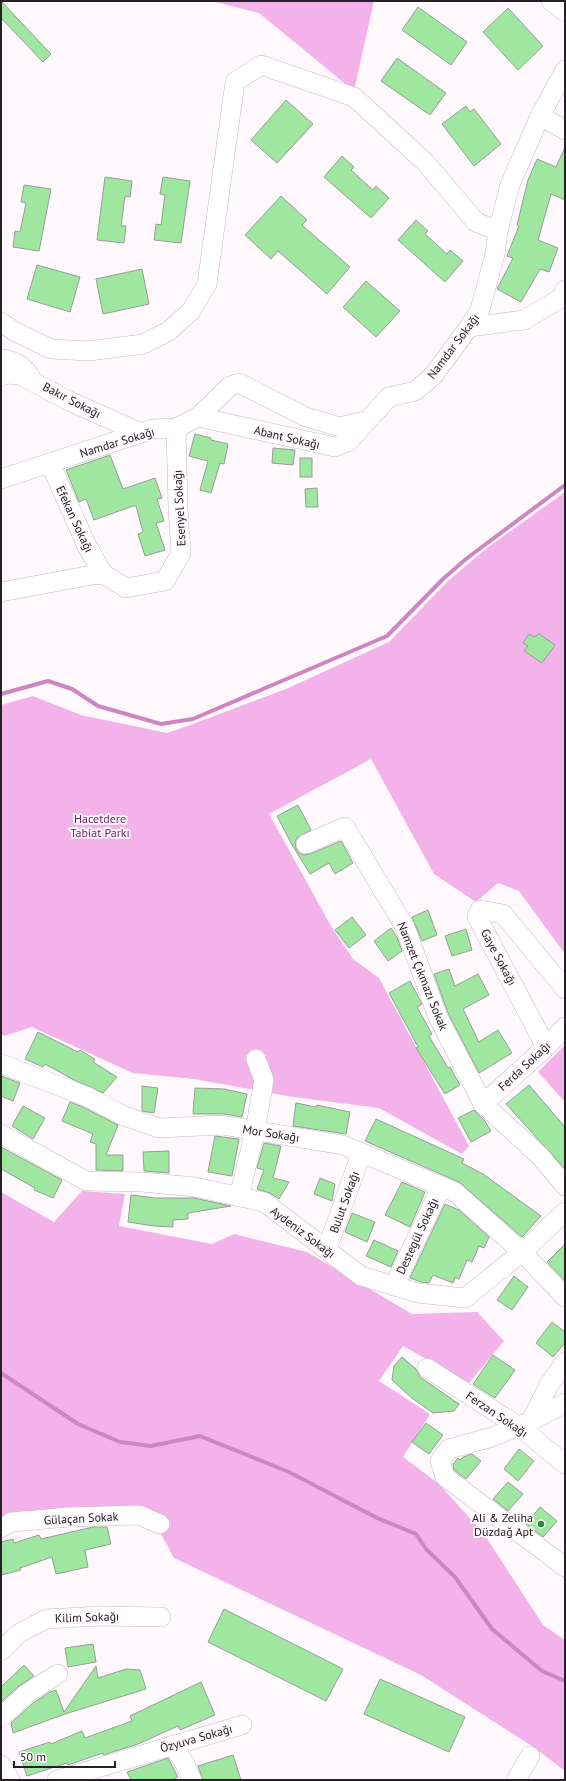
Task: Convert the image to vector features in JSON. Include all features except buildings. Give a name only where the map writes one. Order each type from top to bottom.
[{"type":"street","points":[[551,1],[565,12]]},
{"type":"street","points":[[1,322],[14,331],[50,349],[89,351],[143,344],[169,331],[191,311],[207,284],[235,82],[261,65],[354,97],[425,162],[476,222],[498,231]]},
{"type":"street","name":"Namdar Sokağı","points":[[1,479],[141,433],[153,430],[176,428],[198,417],[230,386],[239,383],[306,417],[340,427],[366,421],[389,397],[415,391],[433,376],[480,310],[495,254],[498,231],[510,185],[540,116],[565,70]]},
{"type":"street","points":[[540,116],[565,130]]},
{"type":"street","points":[[469,327],[524,320],[561,298],[565,290]]},
{"type":"street","points":[[1,359],[23,367],[34,381]]},
{"type":"street","name":"Bakır Sokağı","points":[[1,376],[8,374],[20,375],[34,381],[67,400],[141,433]]},
{"type":"street","name":"Abant Sokağı","points":[[198,417],[335,447],[348,442],[366,421]]},
{"type":"street","name":"Esenyel Sokağı","points":[[103,574],[126,588],[165,581],[181,553],[176,428]]},
{"type":"street","name":"Efekan Sokağı","points":[[50,463],[86,544],[103,574]]},
{"type":"street","points":[[1,592],[103,574]]},
{"type":"street","name":"Namzet Çıkmazı Sokak","points":[[306,844],[345,827],[405,927],[438,1017],[482,1104],[540,1156],[565,1186]]},
{"type":"street","name":"Gaye Sokağı","points":[[546,1047],[477,917],[480,910],[503,914],[565,989]]},
{"type":"street","name":"Ferda Sokağı","points":[[482,1104],[546,1047],[565,1027]]},
{"type":"street","points":[[239,1196],[255,1131],[264,1080],[256,1059]]},
{"type":"street","name":"Mor Sokağı","points":[[1,1064],[88,1097],[124,1116],[159,1128],[222,1125],[343,1145],[454,1192],[522,1252],[565,1296]]},
{"type":"street","name":"Aydeniz Sokağı","points":[[1,1134],[86,1181],[142,1182],[195,1187],[264,1202],[361,1276],[418,1293],[465,1298],[522,1252],[565,1212]]},
{"type":"street","name":"Bulut Sokağı","points":[[326,1249],[362,1154]]},
{"type":"street","name":"Destegül Sokağı","points":[[394,1286],[441,1186]]},
{"type":"street","points":[[524,1424],[565,1362]]},
{"type":"street","name":"Ferzan Sokağı","points":[[427,1368],[524,1424],[565,1464]]},
{"type":"street","points":[[565,1403],[524,1424],[492,1437],[449,1448],[440,1461],[445,1477],[565,1568]]},
{"type":"street","name":"Gülaçan Sokak","points":[[1,1528],[12,1522],[139,1515],[160,1524]]},
{"type":"street","name":"Kilim Sokağı","points":[[1,1651],[18,1634],[46,1619],[101,1616],[161,1617]]},
{"type":"street","points":[[1,1717],[26,1694],[58,1674]]},
{"type":"street","name":"Özyuva Sokağı","points":[[69,1778],[242,1725]]},
{"type":"street","points":[[173,1745],[185,1764],[192,1780]]},
{"type":"street","points":[[516,1780],[530,1756]]},
{"type":"street","points":[[1,1765],[10,1780]]},
{"type":"green space","points":[[212,1],[374,1],[354,91],[259,13]]},
{"type":"green space","name":"Hacetdere Tabiat Parkı","points":[[565,492],[565,954],[519,891],[498,883],[476,902],[434,874],[371,759],[269,814],[331,926],[353,959],[379,978],[469,1146],[462,1154],[379,1108],[293,1097],[194,1079],[133,1073],[32,1027],[4,1036],[1,1034],[1,705],[33,696],[81,715],[167,733],[286,689],[389,642],[448,581],[487,548]]},
{"type":"green space","points":[[565,1045],[565,1102],[538,1072]]},
{"type":"green space","points":[[82,1191],[125,1194],[119,1226],[212,1244],[234,1234],[307,1252],[412,1314],[477,1312],[504,1341],[469,1383],[403,1346],[379,1381],[430,1414],[403,1457],[439,1484],[484,1534],[543,1625],[565,1640],[565,1771],[532,1746],[421,1675],[174,1558],[147,1508],[14,1517],[1,1524],[1,1192],[54,1222]]},
{"type":"waterway","points":[[1,694],[48,681],[72,689],[98,706],[161,724],[193,719],[387,636],[443,579],[466,559],[565,485]]},
{"type":"waterway","points":[[1,1373],[78,1424],[120,1442],[151,1446],[200,1436],[289,1472],[377,1518],[416,1534],[426,1549],[455,1577],[492,1629],[542,1671],[565,1681]]},
{"type":"place","name":"Ali & Zeliha Düzdağ Apt","points":[[541,1524]]}]
